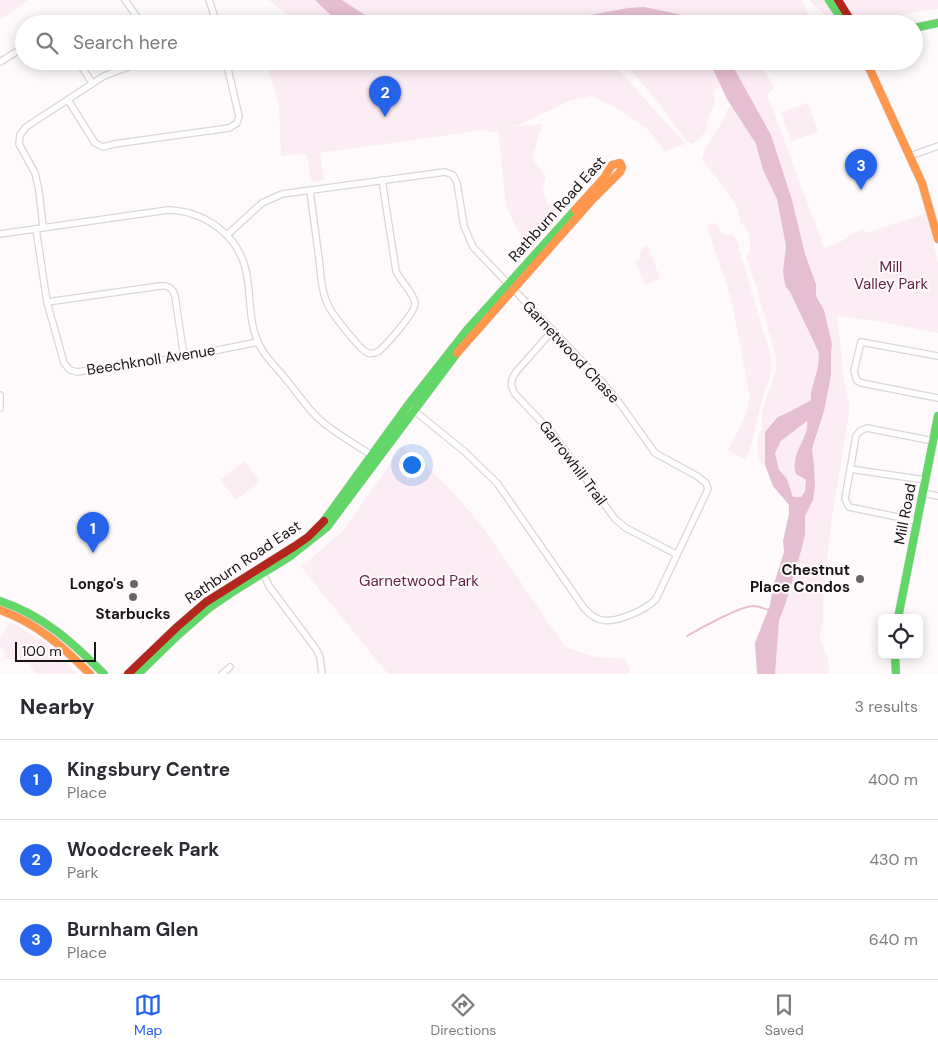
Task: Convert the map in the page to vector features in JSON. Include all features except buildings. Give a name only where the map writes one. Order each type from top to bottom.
[{"type":"street","points":[[125,0],[136,15]]},
{"type":"street","points":[[209,0],[214,15]]},
{"type":"street","points":[[829,0],[839,15]]},
{"type":"street","points":[[838,0],[847,15]]},
{"type":"street","points":[[923,26],[938,24]]},
{"type":"street","points":[[0,62],[15,53]]},
{"type":"street","points":[[84,70],[92,83]]},
{"type":"street","points":[[43,228],[36,179],[31,165],[20,149],[19,137],[24,129],[92,83],[121,70]]},
{"type":"street","points":[[68,100],[95,142],[103,147],[229,128],[238,123],[239,116],[228,70]]},
{"type":"street","points":[[870,70],[922,183],[938,239]]},
{"type":"street","points":[[910,156],[938,146]]},
{"type":"street","name":"Rathburn Road East","points":[[128,674],[177,626],[206,602],[287,552],[308,537],[326,519],[467,330],[510,286],[608,182],[621,170],[622,166],[620,163],[613,164],[604,178],[510,286]]},
{"type":"street","name":"Garnetwood Chase","points":[[227,235],[266,200],[282,194],[445,172],[453,175],[457,183],[464,226],[469,240],[484,259],[603,383],[655,453],[706,483],[708,489],[676,554],[659,594],[649,606],[616,620],[597,619],[584,608],[497,483],[465,452],[410,407]]},
{"type":"street","points":[[310,191],[325,298],[334,316],[361,348],[367,353],[373,354],[380,350],[414,310],[415,304],[413,297],[396,271],[382,180]]},
{"type":"street","points":[[0,234],[174,210],[203,218],[227,235],[237,248],[245,267],[253,330],[262,349],[317,417],[374,457]]},
{"type":"street","name":"Beechknoll Avenue","points":[[36,229],[47,302],[64,363],[72,371],[77,372],[184,357],[258,342]]},
{"type":"street","points":[[47,302],[166,286],[172,290],[175,296],[184,357]]},
{"type":"street","name":"Garrowhill Trail","points":[[553,330],[511,378],[510,386],[515,394],[554,435],[615,519],[626,528],[676,554]]},
{"type":"street","points":[[938,356],[861,342],[854,374],[857,381],[862,384],[938,398]]},
{"type":"street","points":[[0,395],[0,408]]},
{"type":"street","name":"Mill Road","points":[[899,614],[938,420]]},
{"type":"street","points":[[917,521],[849,507],[845,499],[856,436],[860,431],[868,428],[933,441]]},
{"type":"street","name":"Rathburn Road East","points":[[138,674],[198,616],[302,549],[317,537],[334,519],[374,457]]},
{"type":"street","points":[[850,469],[925,480]]},
{"type":"street","points":[[923,493],[938,496]]},
{"type":"street","points":[[263,573],[268,586],[316,649],[320,657],[322,674]]},
{"type":"street","points":[[0,601],[22,608],[49,623],[104,674]]},
{"type":"street","points":[[0,610],[18,616],[41,629],[62,646],[90,674]]},
{"type":"street","points":[[895,659],[896,674]]},
{"type":"street","points":[[222,674],[230,667]]},
{"type":"green space","points":[[0,0],[28,0],[0,20]]},
{"type":"green space","points":[[269,0],[315,0],[331,15],[288,15]]},
{"type":"green space","points":[[342,0],[803,0],[808,15],[667,15],[628,8],[590,15],[365,15]]},
{"type":"green space","points":[[809,0],[938,0],[938,9],[901,15],[825,15]]},
{"type":"green space","points":[[268,70],[619,70],[685,144],[664,151],[650,131],[615,107],[591,96],[569,101],[521,124],[508,127],[542,124],[532,159],[546,176],[543,190],[547,204],[568,204],[530,251],[506,205],[498,129],[494,133],[485,130],[320,153],[324,180],[311,182],[307,154],[281,156],[279,105]]},
{"type":"green space","points":[[631,70],[713,70],[720,85],[713,91],[715,105],[703,135],[692,144],[687,141]]},
{"type":"green space","name":"Mill Valley Park","points":[[735,70],[762,70],[766,72],[774,89],[767,94],[824,248],[842,241],[863,229],[865,233],[927,213],[938,264],[938,333],[877,321],[837,316],[844,380],[850,407],[831,523],[823,600],[823,622],[819,638],[828,659],[829,674],[775,674],[779,621],[805,535],[805,516],[813,500],[815,487],[812,449],[816,440],[831,375],[832,344],[824,310],[816,296],[816,284],[805,254],[792,200],[771,135]]},
{"type":"green space","points":[[808,103],[818,132],[791,141],[781,112]]},
{"type":"green space","points":[[731,105],[756,144],[763,170],[777,199],[786,246],[783,271],[784,280],[819,353],[811,400],[778,417],[764,466],[759,460],[757,446],[762,429],[762,412],[776,371],[776,357],[746,256],[750,252],[748,232],[740,223],[738,209],[734,201],[702,160],[708,144]]},
{"type":"green space","points":[[715,223],[723,234],[734,236],[737,241],[771,358],[770,373],[746,460],[728,450],[746,414],[750,397],[731,298],[707,227]]},
{"type":"green space","points":[[645,244],[650,249],[649,254],[651,254],[660,279],[645,285],[635,261],[640,259],[640,254]]},
{"type":"green space","points":[[807,421],[807,431],[794,463],[800,478],[806,480],[805,491],[802,497],[793,497],[787,479],[779,470],[775,453],[781,441]]},
{"type":"green space","name":"Garnetwood Park","points":[[402,447],[422,462],[470,512],[492,540],[565,647],[595,657],[626,659],[630,674],[388,674],[301,567],[343,531]]},
{"type":"green space","points":[[244,461],[260,481],[236,500],[220,480]]},
{"type":"green space","points":[[10,622],[44,641],[77,674],[35,674],[30,664],[5,658],[3,649],[0,647],[0,638]]},
{"type":"shaded area","points":[[315,0],[342,0],[365,15],[331,15]]},
{"type":"shaded area","points":[[644,7],[680,15],[590,15]]},
{"type":"shaded area","points":[[713,70],[735,70],[771,135],[792,200],[805,254],[816,284],[816,296],[824,310],[832,344],[831,375],[824,411],[812,449],[815,487],[813,500],[805,516],[805,535],[779,621],[775,674],[757,674],[755,643],[770,605],[773,587],[784,552],[783,541],[789,505],[773,486],[765,465],[765,432],[778,417],[811,400],[819,353],[786,287],[783,271],[786,246],[777,199],[763,170],[756,144],[727,99]],"holes":[[[807,421],[806,433],[795,460],[796,474],[806,480],[805,491],[801,497],[793,497],[787,479],[779,470],[775,453],[781,441]]]},
{"type":"waterway","points":[[687,636],[740,609],[756,606],[769,610]]},
{"type":"traffic: fast","points":[[829,0],[839,15]]},
{"type":"traffic: fast","points":[[923,26],[938,23]]},
{"type":"traffic: fast","points":[[324,521],[408,405],[467,330],[575,210]]},
{"type":"traffic: fast","points":[[138,674],[209,608],[289,557],[327,527],[457,353]]},
{"type":"traffic: fast","points":[[899,614],[938,416]]},
{"type":"traffic: fast","points":[[0,601],[44,622],[81,651],[104,674]]},
{"type":"traffic: fast","points":[[895,659],[896,674]]},
{"type":"traffic: slow","points":[[870,70],[922,183],[938,239]]},
{"type":"traffic: slow","points":[[457,353],[591,201],[620,172],[622,167],[620,163],[612,165],[604,178],[575,210]]},
{"type":"traffic: slow","points":[[0,610],[38,629],[70,654],[90,674]]},
{"type":"traffic: jam","points":[[838,0],[847,15]]},
{"type":"traffic: jam","points":[[128,674],[206,602],[295,546],[308,537],[324,521]]},
{"type":"place","name":"Woodcreek Park","points":[[385,117]]},
{"type":"place","name":"Burnham Glen","points":[[861,190]]},
{"type":"place","name":"Kingsbury Centre","points":[[93,553]]},
{"type":"place","name":"Chestnut Place Condos","points":[[860,579]]},
{"type":"place","name":"Longo's","points":[[134,584]]},
{"type":"place","name":"Starbucks","points":[[133,597]]}]
